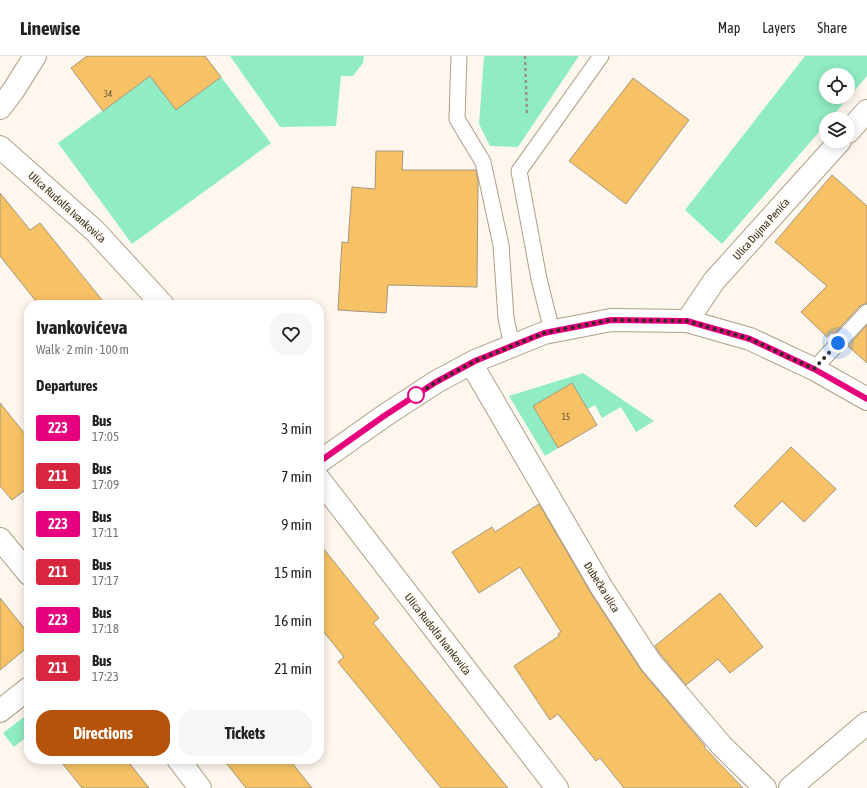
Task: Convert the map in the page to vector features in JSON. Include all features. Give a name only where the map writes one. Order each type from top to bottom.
[{"type":"street","points":[[0,108],[13,91],[35,56]]},
{"type":"street","points":[[855,124],[867,111]]},
{"type":"street","name":"Ulica Rudolfa Ivankovića","points":[[0,147],[96,231],[158,300]]},
{"type":"street","name":"Ulica Dujma Penića","points":[[687,321],[714,281],[834,148]]},
{"type":"street","points":[[324,458],[384,416],[436,382],[470,363],[544,333],[611,320],[687,321],[750,339],[814,369],[867,399]]},
{"type":"street","name":"Dubečka ulica","points":[[470,363],[602,588],[651,663],[722,746],[765,788]]},
{"type":"street","name":"Ulica Rudolfa Ivankovića","points":[[324,485],[557,788]]},
{"type":"street","points":[[0,539],[24,568]]},
{"type":"street","points":[[0,711],[24,692]]},
{"type":"street","points":[[790,788],[867,723]]},
{"type":"street","points":[[182,764],[200,788]]},
{"type":"lane","points":[[459,56],[457,119],[483,162],[501,245],[506,318],[512,346]]},
{"type":"lane","points":[[552,331],[539,279],[520,171],[601,56]]},
{"type":"lane","points":[[814,369],[867,312]]},
{"type":"path","points":[[524,56],[527,118],[537,146]]},
{"type":"green space","points":[[230,56],[364,56],[363,63],[353,76],[341,76],[336,126],[280,127]]},
{"type":"green space","points":[[484,56],[579,56],[518,147],[490,146],[479,124]]},
{"type":"green space","points":[[805,56],[867,56],[867,76],[855,90],[855,68],[819,68],[819,104],[843,104],[836,112],[819,112],[819,132],[722,244],[685,210]]},
{"type":"green space","points":[[150,76],[176,110],[221,77],[271,143],[132,244],[58,143]]},
{"type":"green space","points":[[583,373],[654,421],[636,432],[621,407],[602,418],[595,405],[588,409],[572,383],[533,406],[558,448],[545,456],[509,396]]},
{"type":"green space","points":[[24,717],[24,739],[14,747],[3,733]]},
{"type":"building","points":[[87,56],[205,56],[221,77],[176,110],[150,76],[103,111],[71,68]]},
{"type":"building","points":[[633,78],[689,120],[626,204],[569,161]]},
{"type":"building","points":[[376,151],[403,151],[402,170],[476,170],[478,181],[477,287],[388,285],[386,313],[338,310],[342,242],[348,243],[352,187],[375,189]]},
{"type":"building","points":[[832,175],[867,206],[867,303],[860,306],[834,334],[832,332],[827,337],[801,312],[827,286],[775,242]]},
{"type":"building","points":[[0,193],[30,230],[40,223],[102,300],[35,300],[0,256]]},
{"type":"building","points":[[867,325],[867,363],[848,346]]},
{"type":"building","points":[[572,383],[597,425],[558,448],[533,406]]},
{"type":"building","points":[[0,403],[24,433],[24,491],[12,500],[0,486]]},
{"type":"building","points":[[791,447],[836,489],[804,522],[782,501],[756,527],[734,506]]},
{"type":"building","points":[[539,504],[592,595],[641,670],[705,746],[704,747],[743,788],[624,788],[600,758],[596,761],[558,714],[550,720],[514,666],[559,636],[558,634],[561,632],[520,567],[479,593],[452,552],[492,527],[495,532]]},
{"type":"building","points":[[324,549],[379,618],[373,623],[508,788],[441,788],[338,662],[344,657],[324,632]]},
{"type":"building","points":[[720,593],[763,647],[730,673],[718,659],[686,685],[655,646]]},
{"type":"building","points":[[0,598],[24,628],[24,650],[0,670]]},
{"type":"building","points":[[63,764],[130,764],[149,788],[82,788]]},
{"type":"building","points":[[227,764],[293,764],[312,788],[246,788]]},
{"type":"bus line","name":"223","points":[[324,458],[384,416],[436,382],[475,361],[544,333],[611,320],[687,321],[750,339],[814,369],[867,399]]},
{"type":"route","points":[[416,395],[413,398],[436,382],[475,361],[544,333],[611,320],[687,321],[750,339],[814,369],[838,343]]}]
